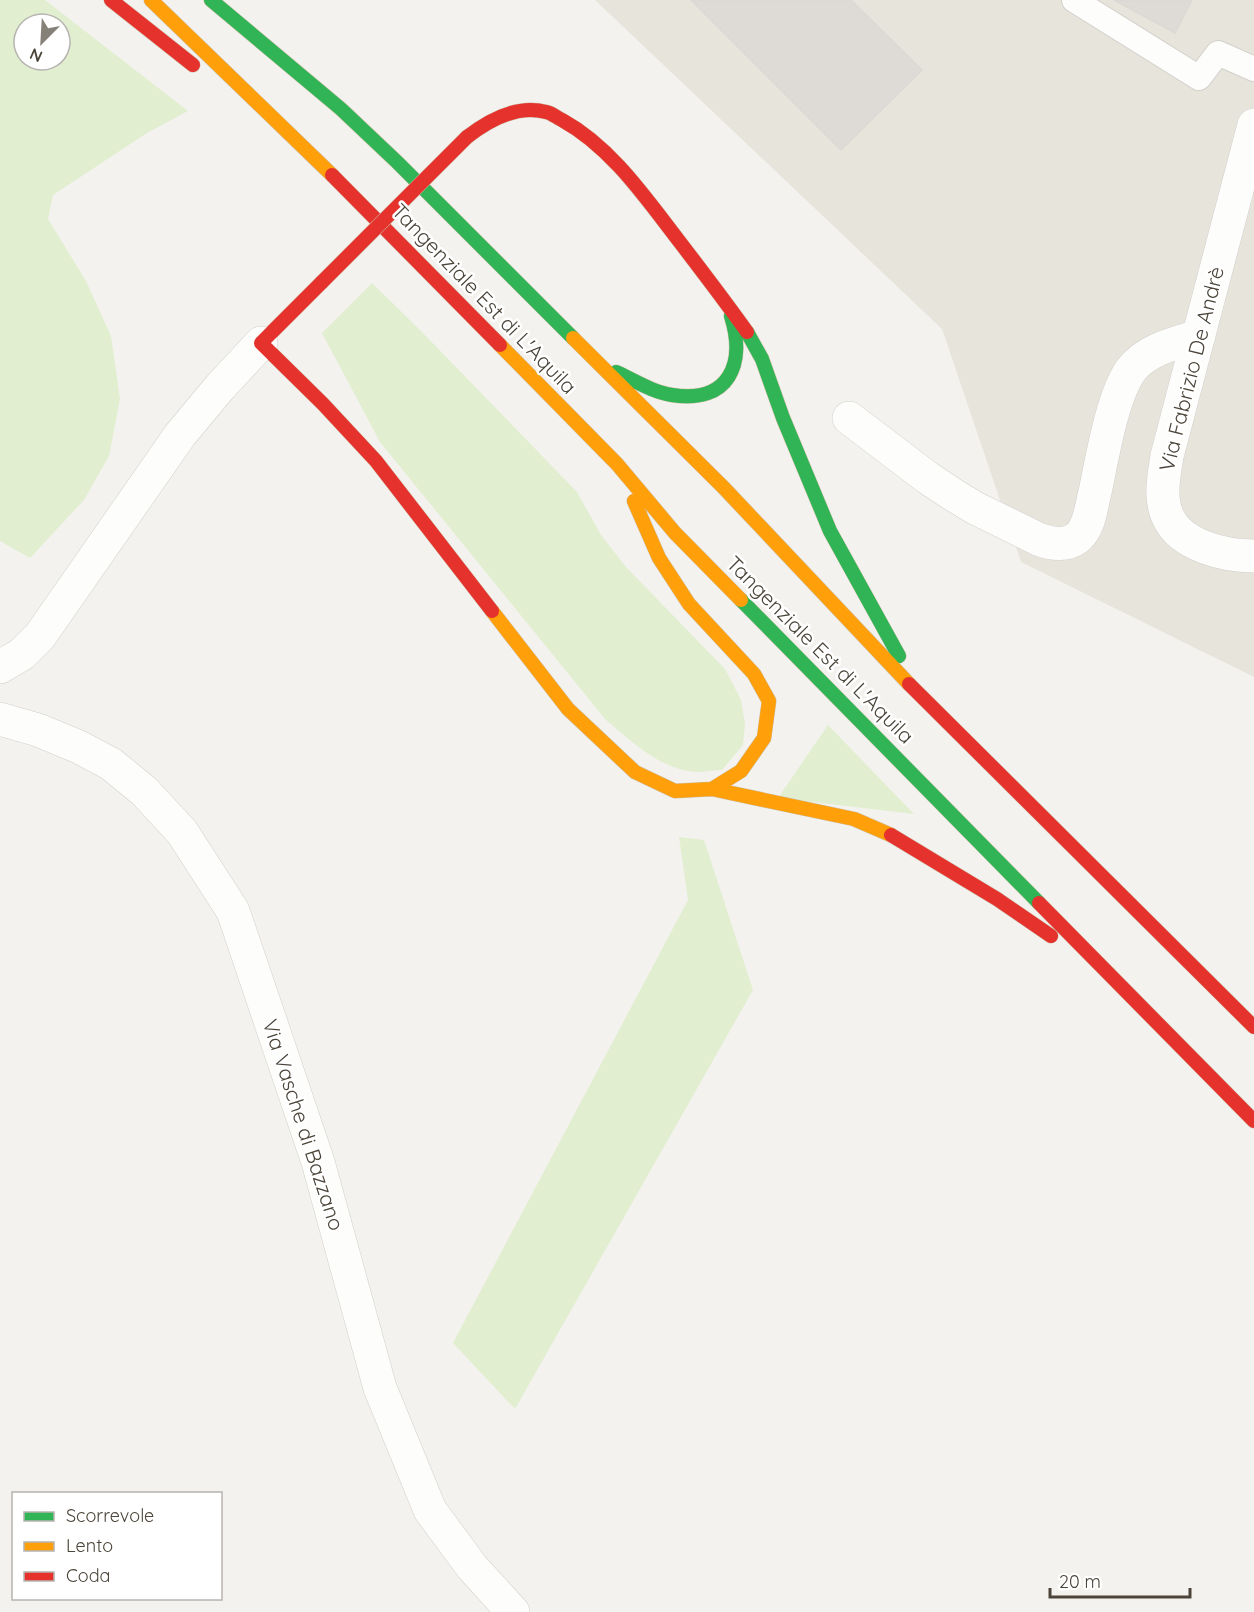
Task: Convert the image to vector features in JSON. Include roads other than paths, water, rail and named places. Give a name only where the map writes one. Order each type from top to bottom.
[{"type":"highway","points":[[111,0],[201,71]]},
{"type":"highway","points":[[152,0],[362,204]]},
{"type":"highway","points":[[211,0],[341,109],[398,162]]},
{"type":"highway","points":[[296,53],[398,162]]},
{"type":"highway","points":[[227,93],[362,204]]},
{"type":"highway","points":[[922,697],[830,531],[792,440],[762,359],[745,327],[630,179],[596,144],[576,128],[547,112],[529,110],[510,112],[485,123],[467,137],[261,343],[323,404],[375,461],[568,709],[635,772],[675,791],[712,789],[854,819],[897,838],[997,899],[1112,977]]},
{"type":"highway","name":"Tangenziale Est di L'Aquila","points":[[398,162],[724,488],[922,697],[1254,1028]]},
{"type":"highway","name":"Tangenziale Est di L'Aquila","points":[[362,204],[616,464],[675,533],[1254,1121]]},
{"type":"highway","points":[[600,365],[670,395],[689,398],[714,391],[731,375],[739,350],[734,322],[725,300]]},
{"type":"highway","points":[[616,464],[660,558],[688,604],[754,674],[769,701],[764,738],[741,771],[712,789]]},
{"type":"street","name":"Via Fabrizio De Andrè","points":[[1254,125],[1167,456],[1163,495],[1167,515],[1174,527],[1186,537],[1203,546],[1244,556],[1254,556]]},
{"type":"street","points":[[849,418],[928,478],[975,508],[1048,543],[1069,542],[1078,538],[1088,521],[1109,431],[1125,380],[1132,368],[1154,351],[1199,336]]},
{"type":"street","points":[[0,667],[22,654],[40,636],[180,435],[261,343]]},
{"type":"street","name":"Via Vasche di Bazzano","points":[[0,719],[38,730],[79,747],[111,764],[144,791],[182,832],[233,911],[318,1162],[380,1388],[430,1510],[472,1567],[513,1612]]},
{"type":"lane","points":[[1074,0],[1199,78],[1218,53],[1254,69]]}]
